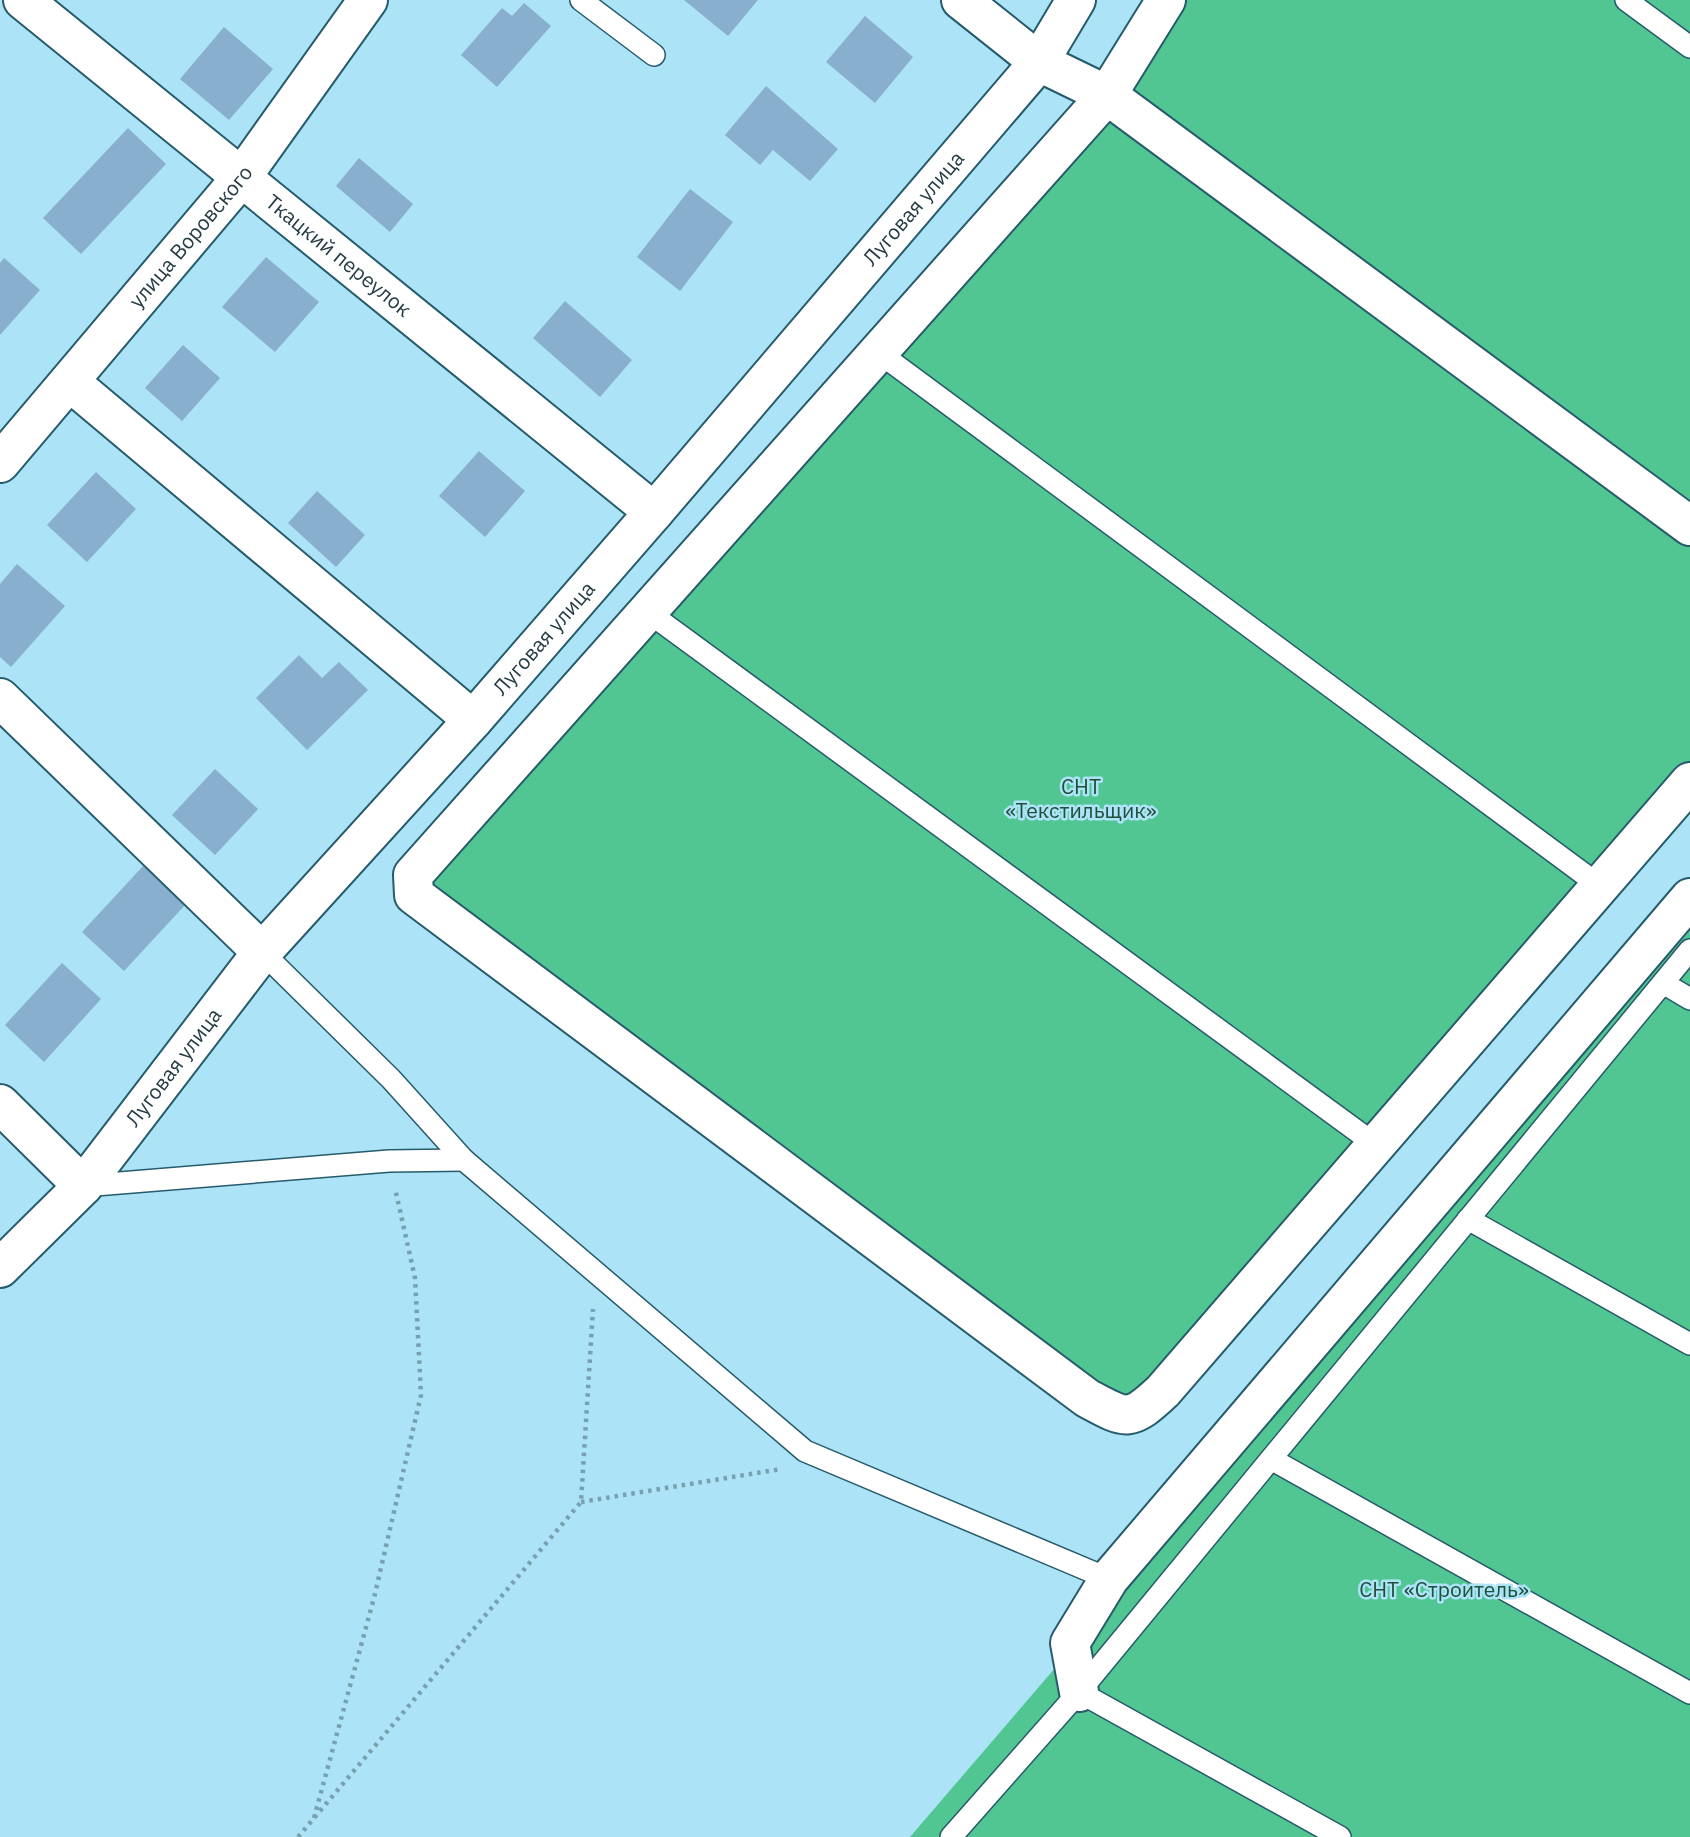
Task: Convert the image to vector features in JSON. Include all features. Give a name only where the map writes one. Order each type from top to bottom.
[{"type":"street","name":"Ткацкий переулок","points":[[23,0],[654,512]]},
{"type":"street","name":"улица Воровского","points":[[0,463],[241,178],[368,0]]},
{"type":"street","points":[[961,0],[1039,62],[1107,95],[1690,526]]},
{"type":"street","name":"Луговая улица","points":[[0,1268],[83,1186],[262,952],[473,720],[1039,62],[1076,0]]},
{"type":"street","points":[[1166,0],[1107,95],[413,876],[414,895],[1087,1398],[1118,1415],[1139,1413],[1163,1391],[1690,782]]},
{"type":"street","points":[[70,382],[473,720]]},
{"type":"street","points":[[0,698],[262,952]]},
{"type":"street","points":[[1079,1692],[1070,1643],[1109,1579],[1690,898]]},
{"type":"street","points":[[0,1104],[83,1186]]},
{"type":"lane","points":[[581,0],[654,55]]},
{"type":"lane","points":[[1626,0],[1690,47]]},
{"type":"lane","points":[[878,352],[1600,886]]},
{"type":"lane","points":[[648,612],[1376,1145]]},
{"type":"lane","points":[[951,1837],[1079,1692],[1690,950]]},
{"type":"lane","points":[[262,952],[391,1079],[464,1160],[806,1451],[1109,1579]]},
{"type":"lane","points":[[1663,984],[1690,999]]},
{"type":"lane","points":[[83,1186],[389,1161],[464,1160]]},
{"type":"lane","points":[[1468,1219],[1690,1344]]},
{"type":"lane","points":[[1271,1459],[1690,1693]]},
{"type":"lane","points":[[1079,1692],[1340,1837]]},
{"type":"path","points":[[314,1818],[370,1612],[421,1395],[415,1278],[389,1161]]},
{"type":"path","points":[[298,1837],[581,1502],[596,1270]]},
{"type":"path","points":[[581,1502],[829,1461]]},
{"type":"green space","name":"СНТ «Текстильщик»","points":[[1166,0],[1690,0],[1690,782],[1139,1413],[414,895]]},
{"type":"green space","name":"СНТ «Строитель»","points":[[1690,909],[1690,1837],[910,1837],[1152,1555]]},
{"type":"building","points":[[684,0],[758,0],[728,36]]},
{"type":"building","points":[[524,3],[551,26],[497,87],[461,55],[502,8],[512,16]]},
{"type":"building","points":[[865,16],[913,57],[875,103],[826,62]]},
{"type":"building","points":[[224,27],[273,69],[229,120],[180,79]]},
{"type":"building","points":[[766,86],[838,149],[810,181],[773,150],[760,165],[725,135]]},
{"type":"building","points":[[128,128],[166,164],[81,254],[43,218]]},
{"type":"building","points":[[359,158],[413,204],[390,232],[336,186]]},
{"type":"building","points":[[690,189],[733,222],[680,291],[637,257]]},
{"type":"building","points":[[266,257],[319,302],[275,352],[222,307]]},
{"type":"building","points":[[4,258],[40,290],[0,335],[0,263]]},
{"type":"building","points":[[565,301],[632,360],[600,397],[533,338]]},
{"type":"building","points":[[183,345],[220,378],[182,421],[145,388]]},
{"type":"building","points":[[479,451],[525,491],[485,537],[439,496]]},
{"type":"building","points":[[96,472],[136,509],[87,562],[47,525]]},
{"type":"building","points":[[317,491],[365,535],[336,567],[288,523]]},
{"type":"building","points":[[17,564],[65,606],[11,667],[0,657],[0,584]]},
{"type":"building","points":[[299,655],[322,678],[339,662],[368,690],[307,750],[256,698]]},
{"type":"building","points":[[215,769],[258,809],[215,855],[172,815]]},
{"type":"building","points":[[144,865],[186,904],[124,971],[82,932]]},
{"type":"building","points":[[62,963],[101,999],[44,1062],[5,1025]]}]
